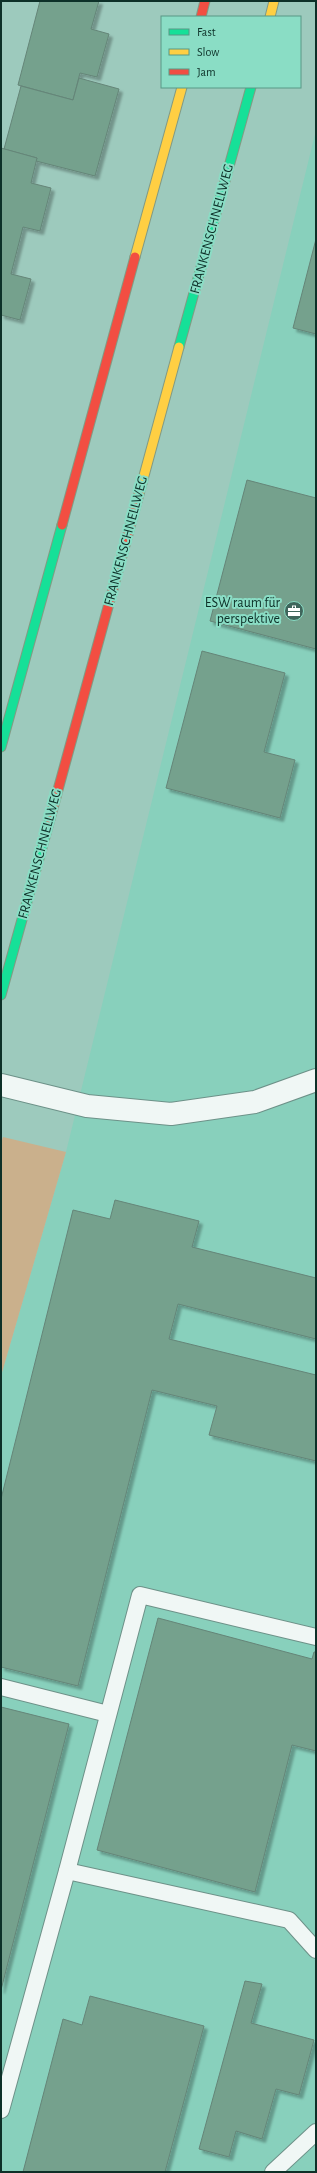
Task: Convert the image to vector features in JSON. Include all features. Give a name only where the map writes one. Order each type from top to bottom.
[{"type":"highway","points":[[201,16],[205,1]]},
{"type":"highway","points":[[270,16],[274,1]]},
{"type":"highway","points":[[1,747],[182,88]]},
{"type":"highway","name":"FRANKENSCHNELLWEG","points":[[1,995],[251,88]]},
{"type":"street","points":[[1,1085],[87,1106],[171,1114],[255,1102],[316,1080]]},
{"type":"lane","points":[[1,2110],[67,1871],[140,1595],[316,1637]]},
{"type":"lane","points":[[1,1687],[108,1714]]},
{"type":"lane","points":[[67,1871],[289,1920],[316,1950]]},
{"type":"lane","points":[[273,2172],[316,2132]]},
{"type":"shaded area","points":[[316,130],[316,2172],[1,2172],[1,1376],[66,1152]]},
{"type":"shaded area","points":[[3,1137],[66,1152],[1,1376],[1,1143]]},
{"type":"building","points":[[40,1],[99,1],[91,29],[109,34],[97,77],[80,73],[73,100],[18,85]]},
{"type":"building","points":[[79,78],[119,89],[95,176],[36,161],[37,158],[4,149],[21,86],[73,100]]},
{"type":"building","points":[[1,148],[37,158],[31,183],[51,188],[40,231],[23,227],[11,274],[31,279],[20,320],[1,315]]},
{"type":"building","points":[[316,239],[316,334],[293,328]]},
{"type":"building","points":[[247,480],[316,498],[316,649],[210,621]]},
{"type":"building","points":[[202,651],[285,673],[264,752],[295,760],[280,818],[166,788]]},
{"type":"building","points":[[115,1200],[199,1221],[192,1247],[316,1278],[316,1339],[178,1304],[169,1339],[316,1375],[316,1461],[209,1435],[217,1406],[152,1390],[78,1686],[1,1667],[1,1499],[73,1210],[110,1219]]},
{"type":"building","points":[[158,1618],[312,1659],[314,1652],[316,1652],[316,1751],[292,1745],[255,1892],[97,1850]]},
{"type":"building","points":[[1,1707],[69,1724],[1,1990]]},
{"type":"building","points":[[245,1981],[262,1984],[251,2023],[314,2040],[299,2095],[276,2089],[262,2139],[236,2131],[229,2157],[199,2149]]},
{"type":"building","points":[[90,1996],[204,2026],[165,2172],[23,2172],[63,2019],[82,2025]]},
{"type":"traffic: fast","points":[[179,347],[251,88]]},
{"type":"traffic: fast","points":[[1,747],[62,525]]},
{"type":"traffic: fast","points":[[1,995],[50,819]]},
{"type":"traffic: slow","points":[[270,16],[274,1]]},
{"type":"traffic: slow","points":[[135,257],[182,88]]},
{"type":"traffic: slow","points":[[139,494],[179,347]]},
{"type":"traffic: jam","points":[[201,16],[205,1]]},
{"type":"traffic: jam","points":[[62,525],[135,257]]},
{"type":"traffic: jam","points":[[50,819],[139,494]]},
{"type":"place","name":"ESW raum für perspektive","points":[[294,611]]}]
